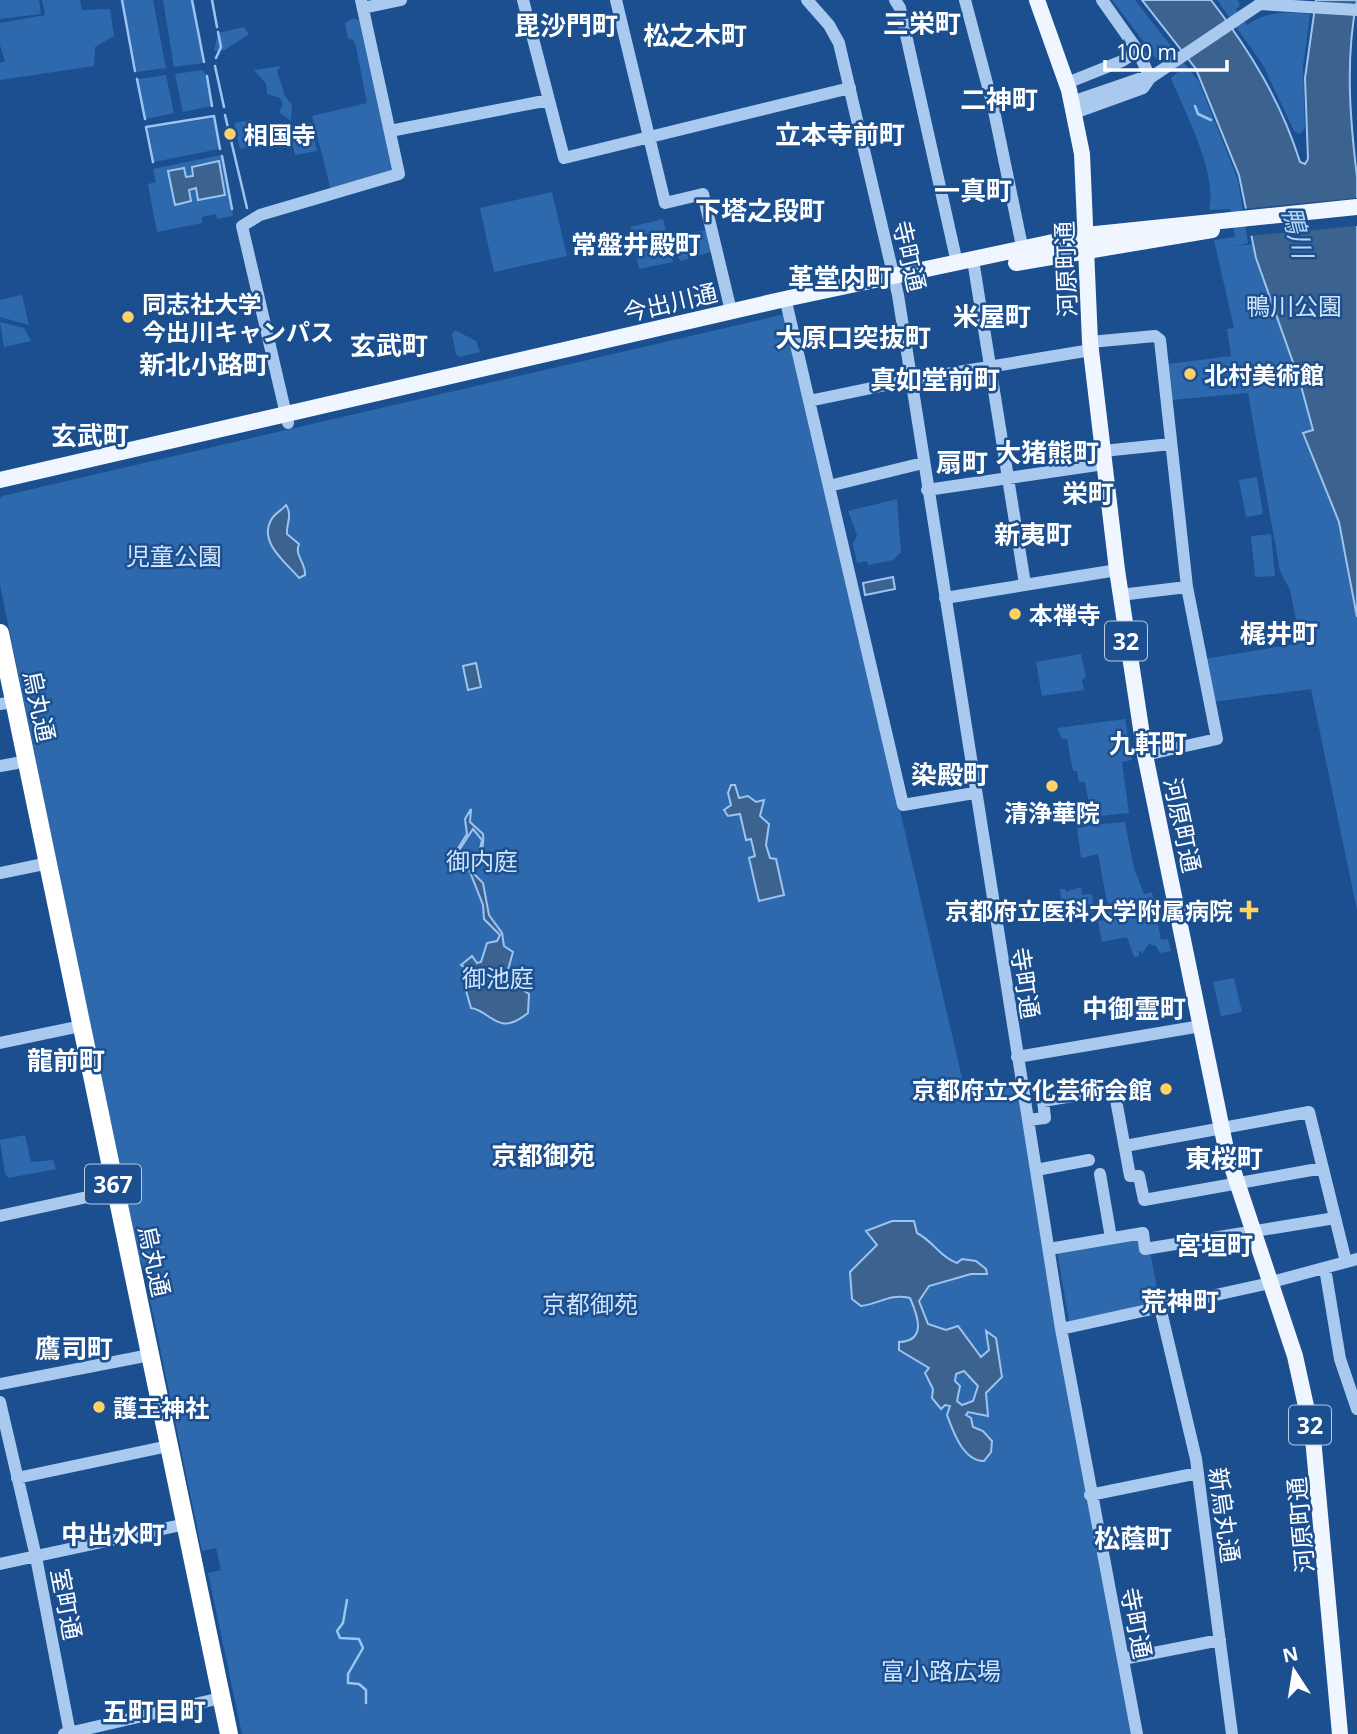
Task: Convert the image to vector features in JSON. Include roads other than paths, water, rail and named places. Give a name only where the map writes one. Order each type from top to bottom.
[{"type":"highway","name":"烏丸通","points":[[0,633],[9,764],[39,865],[76,1027]]},
{"type":"highway","name":"烏丸通","points":[[0,680],[181,1525],[216,1699],[219,1734]]},
{"type":"highway","name":"烏丸通","points":[[145,1356],[159,1448],[181,1525]]},
{"type":"highway","name":"烏丸通","points":[[216,1699],[229,1734]]},
{"type":"main road","name":"河原町通","points":[[1037,0],[1067,83],[1082,154],[1090,346],[1120,595],[1145,755],[1222,1129],[1237,1183],[1273,1282],[1299,1368],[1315,1450],[1340,1734]]},
{"type":"main road","name":"今出川通","points":[[0,487],[731,312],[1023,251],[1357,207]]},
{"type":"main road","name":"今出川通","points":[[1210,226],[1357,218]]},
{"type":"main road","name":"今出川通","points":[[968,264],[1087,242]]},
{"type":"main road","name":"今出川通","points":[[0,480],[287,419],[894,280]]},
{"type":"street","points":[[287,419],[242,226],[260,215],[399,174],[362,4],[401,0]]},
{"type":"street","points":[[523,0],[564,158],[850,88]]},
{"type":"street","points":[[616,0],[665,203],[703,194],[731,312]]},
{"type":"street","name":"寺町通","points":[[807,0],[835,34],[894,280],[909,358],[910,380],[974,793],[1061,1329],[1090,1495],[1138,1734]]},
{"type":"street","points":[[895,0],[900,8],[927,118],[968,264],[990,366],[1026,584]]},
{"type":"street","points":[[965,0],[993,106],[1023,251]]},
{"type":"street","points":[[1102,0],[1138,51],[1150,78]]},
{"type":"street","points":[[1073,108],[1139,79],[1150,78],[1249,13],[1257,2],[1357,10]]},
{"type":"street","points":[[1067,83],[1122,61],[1138,51]]},
{"type":"street","points":[[390,131],[549,100]]},
{"type":"street","points":[[787,306],[903,805],[974,793]]},
{"type":"street","points":[[809,401],[1090,346],[1155,336],[1160,340],[1187,587],[1217,738],[1145,755]]},
{"type":"street","points":[[927,490],[1009,478],[1171,444]]},
{"type":"street","points":[[829,486],[923,463]]},
{"type":"street","points":[[945,598],[1117,570]]},
{"type":"street","points":[[1120,595],[1187,587]]},
{"type":"street","points":[[0,873],[39,865]]},
{"type":"street","points":[[1017,1057],[1201,1026]]},
{"type":"street","points":[[0,1043],[76,1027]]},
{"type":"street","points":[[1028,1120],[1045,1118],[1043,1101],[1114,1089],[1129,1176],[1139,1176],[1144,1200],[1323,1168]]},
{"type":"street","points":[[1061,1329],[1273,1282],[1351,1260],[1335,1217],[1309,1112],[1125,1146]]},
{"type":"street","points":[[1036,1170],[1089,1160]]},
{"type":"street","points":[[1100,1174],[1111,1238]]},
{"type":"street","points":[[0,1216],[110,1192]]},
{"type":"street","points":[[1049,1249],[1143,1233],[1145,1249],[1335,1217]]},
{"type":"street","points":[[1325,1268],[1340,1359],[1357,1409]]},
{"type":"street","name":"新烏丸通","points":[[1160,1307],[1198,1473],[1232,1734]]},
{"type":"street","points":[[0,1384],[145,1356]]},
{"type":"street","name":"室町通","points":[[0,1402],[36,1557],[68,1733]]},
{"type":"street","points":[[18,1478],[159,1448]]},
{"type":"street","points":[[1090,1495],[1198,1473]]},
{"type":"street","points":[[0,1564],[181,1525]]},
{"type":"street","points":[[1123,1659],[1220,1640]]},
{"type":"street","points":[[68,1733],[216,1699]]},
{"type":"water","name":"鴨川","points":[[1142,0],[1211,0],[1263,77],[1284,118],[1300,162],[1305,164],[1308,159],[1305,78],[1316,0],[1357,0],[1351,44],[1350,88],[1357,177],[1357,617],[1339,522],[1303,433],[1313,430],[1300,382],[1256,258],[1239,175],[1196,69]]},
{"type":"water","points":[[219,161],[225,195],[198,200],[196,188],[189,190],[191,201],[175,205],[168,171],[184,168],[186,177],[193,176],[192,167]]},
{"type":"water","points":[[286,505],[289,516],[287,534],[299,544],[298,552],[305,571],[305,575],[299,578],[276,552],[268,537],[271,520]]},
{"type":"water","points":[[893,577],[895,589],[865,595],[863,583]]},
{"type":"water","points":[[476,663],[481,687],[468,690],[463,666]]},
{"type":"water","points":[[731,785],[735,785],[739,798],[748,796],[756,802],[764,800],[760,816],[769,824],[766,845],[770,858],[776,859],[784,895],[759,901],[749,858],[755,856],[751,839],[746,840],[740,814],[728,816],[724,810],[731,805],[728,793]]},
{"type":"water","points":[[471,809],[470,822],[483,834],[481,850],[472,872],[483,883],[489,915],[502,933],[504,946],[513,952],[507,973],[513,975],[515,985],[529,994],[528,1013],[509,1023],[496,1021],[471,1008],[465,987],[468,969],[461,965],[472,956],[477,963],[481,962],[487,943],[497,941],[500,935],[484,919],[483,905],[468,867],[452,858],[467,834],[465,819]],"holes":[[[473,829],[482,840],[479,854],[470,866],[456,855]]]},
{"type":"water","points":[[892,1221],[914,1221],[917,1233],[946,1257],[957,1263],[962,1259],[976,1261],[986,1269],[987,1274],[971,1274],[929,1286],[919,1301],[928,1324],[946,1330],[958,1326],[981,1357],[989,1350],[986,1331],[996,1338],[1002,1377],[986,1393],[988,1416],[968,1412],[966,1415],[971,1418],[973,1427],[983,1431],[992,1441],[991,1452],[984,1461],[970,1456],[960,1444],[947,1415],[950,1406],[945,1405],[941,1409],[932,1398],[933,1389],[925,1373],[929,1368],[899,1350],[899,1342],[908,1341],[917,1332],[916,1312],[910,1298],[890,1298],[861,1306],[852,1299],[850,1272],[877,1245],[866,1231]],"holes":[[[964,1371],[978,1386],[973,1401],[962,1405],[957,1401],[960,1386],[955,1381],[956,1374]]]},
{"type":"waterway","points":[[122,0],[135,71]]},
{"type":"waterway","points":[[192,0],[204,62]]},
{"type":"waterway","points":[[212,0],[217,27]]},
{"type":"waterway","points":[[216,58],[221,47],[218,32]]},
{"type":"waterway","points":[[215,66],[224,107]]},
{"type":"waterway","points":[[207,76],[212,106]]},
{"type":"waterway","points":[[137,79],[145,119]]},
{"type":"waterway","points":[[1195,106],[1198,114],[1211,120]]},
{"type":"waterway","points":[[225,115],[247,208]]},
{"type":"waterway","points":[[153,162],[146,127],[214,116],[220,149]]},
{"type":"waterway","points":[[222,156],[232,209]]},
{"type":"waterway","points":[[347,1600],[343,1623],[337,1631],[340,1638],[359,1639],[363,1648],[348,1674],[348,1683],[359,1684],[366,1690],[366,1703]]},
{"type":"place","name":"相国寺","points":[[230,134]]},
{"type":"place","name":"同志社大学 今出川キャンパス","points":[[128,317]]},
{"type":"place","name":"北村美術館","points":[[1190,374]]},
{"type":"place","name":"本禅寺","points":[[1015,614]]},
{"type":"place","name":"清浄華院","points":[[1052,786]]},
{"type":"place","name":"京都府立医科大学附属病院","points":[[1249,910]]},
{"type":"place","name":"京都府立文化芸術会館","points":[[1166,1089]]},
{"type":"place","name":"護王神社","points":[[99,1407]]},
{"type":"district","name":"三栄町","points":[[922,23]]},
{"type":"district","name":"毘沙門町","points":[[566,25]]},
{"type":"district","name":"松之木町","points":[[695,35]]},
{"type":"district","name":"二神町","points":[[999,99]]},
{"type":"district","name":"立本寺前町","points":[[840,134]]},
{"type":"district","name":"一真町","points":[[973,190]]},
{"type":"district","name":"下塔之段町","points":[[760,210]]},
{"type":"district","name":"常盤井殿町","points":[[636,244]]},
{"type":"district","name":"革堂内町","points":[[840,277]]},
{"type":"district","name":"米屋町","points":[[992,316]]},
{"type":"district","name":"大原口突抜町","points":[[853,337]]},
{"type":"district","name":"玄武町","points":[[389,345]]},
{"type":"district","name":"新北小路町","points":[[204,364]]},
{"type":"district","name":"真如堂前町","points":[[935,379]]},
{"type":"district","name":"玄武町","points":[[90,435]]},
{"type":"district","name":"大猪熊町","points":[[1047,452]]},
{"type":"district","name":"扇町","points":[[962,462]]},
{"type":"district","name":"栄町","points":[[1088,493]]},
{"type":"district","name":"新夷町","points":[[1033,534]]},
{"type":"district","name":"梶井町","points":[[1279,633]]},
{"type":"district","name":"九軒町","points":[[1148,743]]},
{"type":"district","name":"染殿町","points":[[950,774]]},
{"type":"district","name":"中御霊町","points":[[1134,1008]]},
{"type":"district","name":"龍前町","points":[[66,1060]]},
{"type":"district","name":"京都御苑","points":[[543,1155]]},
{"type":"district","name":"東桜町","points":[[1224,1158]]},
{"type":"district","name":"宮垣町","points":[[1214,1245]]},
{"type":"district","name":"荒神町","points":[[1180,1301]]},
{"type":"district","name":"鷹司町","points":[[74,1348]]},
{"type":"district","name":"中出水町","points":[[113,1534]]},
{"type":"district","name":"松蔭町","points":[[1133,1538]]},
{"type":"district","name":"五町目町","points":[[154,1711]]},
{"type":"park label","name":"鴨川公園","points":[[1294,305]]},
{"type":"park label","name":"児童公園","points":[[174,555]]},
{"type":"park label","name":"御内庭","points":[[482,860]]},
{"type":"park label","name":"御池庭","points":[[498,977]]},
{"type":"park label","name":"富小路広場","points":[[941,1670]]}]
